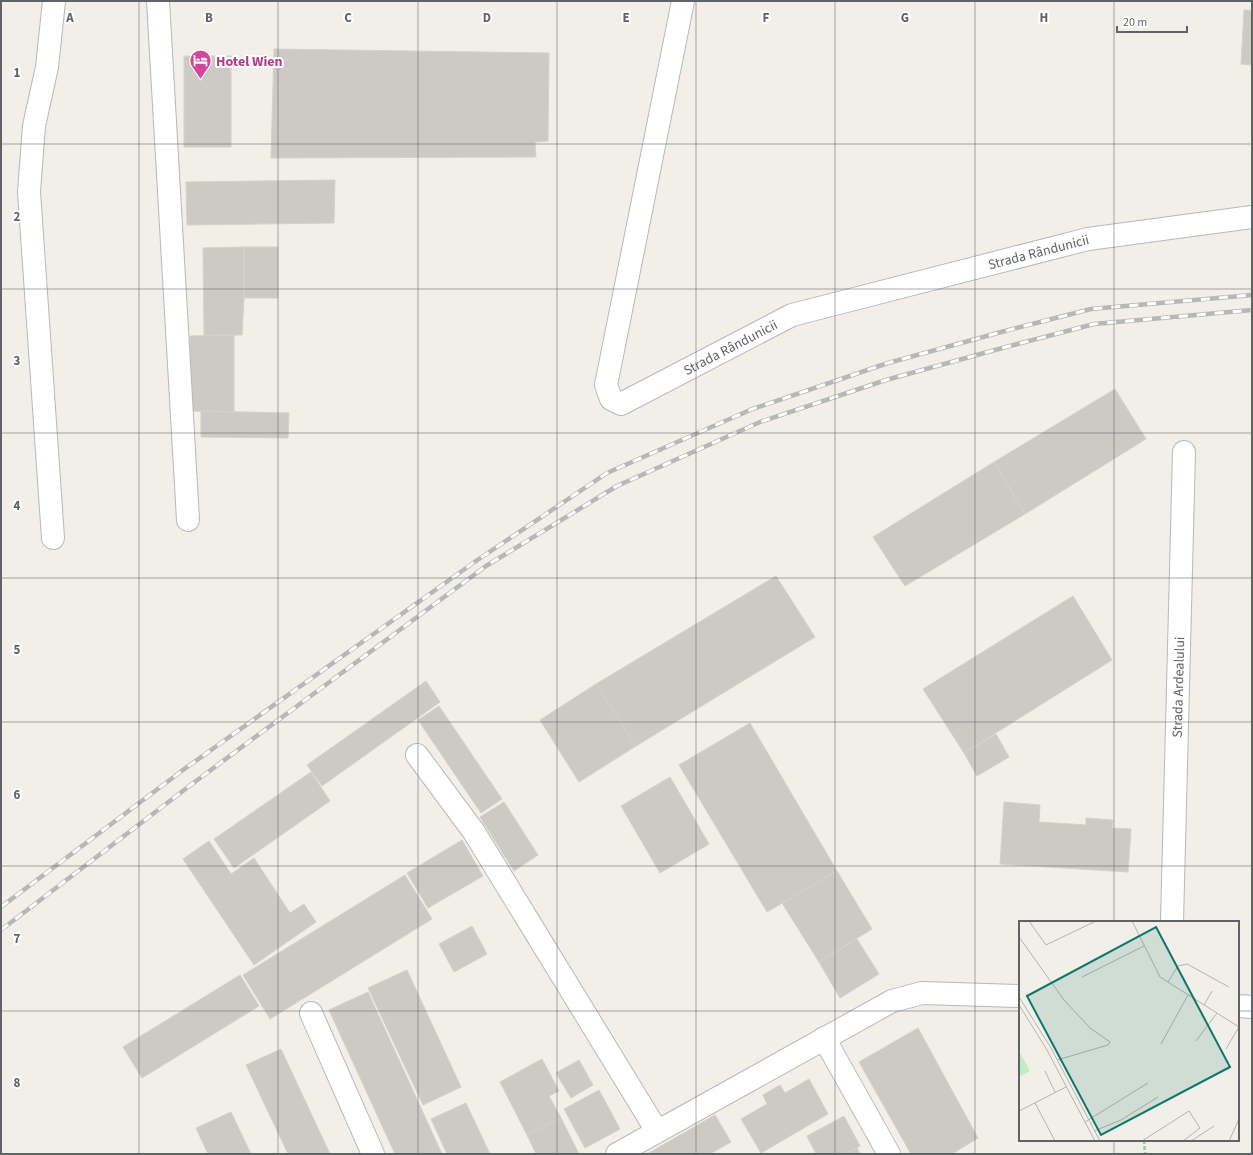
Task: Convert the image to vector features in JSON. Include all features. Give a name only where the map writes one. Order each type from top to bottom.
[{"type":"street","points":[[53,538],[29,192],[34,126],[47,67],[54,1]]},
{"type":"street","points":[[158,1],[188,520]]},
{"type":"street","name":"Strada Rândunicii","points":[[683,1],[606,385],[611,399],[621,404],[792,314],[1088,239],[1252,217]]},
{"type":"street","name":"Strada Ardealului","points":[[1172,921],[1184,452]]},
{"type":"street","points":[[417,755],[474,832],[657,1131]]},
{"type":"street","points":[[617,1154],[892,1001],[922,993],[1019,996]]},
{"type":"street","points":[[1239,1006],[1252,1007]]},
{"type":"street","points":[[311,1013],[373,1154]]},
{"type":"street","points":[[824,1038],[889,1154]]},
{"type":"path","points":[[1144,1141],[1145,1154]]},
{"type":"building","points":[[1244,10],[1252,10],[1252,65],[1241,64]]},
{"type":"building","points":[[274,49],[549,53],[548,141],[535,142],[536,157],[271,158]]},
{"type":"building","points":[[184,56],[231,56],[231,147],[184,147]]},
{"type":"building","points":[[335,180],[334,223],[187,225],[186,182]]},
{"type":"building","points":[[244,247],[242,335],[204,335],[203,248]]},
{"type":"building","points":[[244,247],[278,247],[278,298],[244,298]]},
{"type":"building","points":[[234,335],[234,412],[190,411],[190,336]]},
{"type":"building","points":[[1115,389],[1146,439],[1025,514],[994,462]]},
{"type":"building","points":[[201,411],[289,413],[288,438],[201,437]]},
{"type":"building","points":[[994,462],[1025,514],[905,586],[873,537]]},
{"type":"building","points":[[776,576],[815,637],[636,746],[596,684]]},
{"type":"building","points":[[1073,596],[1112,660],[964,753],[923,689]]},
{"type":"building","points":[[426,681],[440,702],[322,786],[307,765]]},
{"type":"building","points":[[596,684],[636,746],[579,782],[540,720]]},
{"type":"building","points":[[439,706],[502,799],[481,813],[418,720]]},
{"type":"building","points":[[750,723],[837,871],[767,912],[679,765]]},
{"type":"building","points":[[996,734],[1009,757],[977,776],[964,753]]},
{"type":"building","points":[[311,772],[330,801],[234,868],[214,839]]},
{"type":"building","points":[[670,777],[709,844],[660,873],[621,806]]},
{"type":"building","points":[[504,802],[538,855],[514,871],[480,817]]},
{"type":"building","points":[[1004,802],[1040,805],[1039,822],[1086,825],[1086,818],[1113,820],[1112,828],[1131,829],[1128,872],[1000,864]]},
{"type":"building","points":[[462,840],[483,876],[428,908],[407,873]]},
{"type":"building","points":[[209,841],[231,874],[254,858],[290,913],[304,904],[316,922],[254,965],[183,859]]},
{"type":"building","points":[[837,871],[872,929],[819,962],[782,903]]},
{"type":"building","points":[[405,875],[432,919],[270,1019],[243,975]]},
{"type":"building","points":[[472,926],[487,954],[454,972],[439,944]]},
{"type":"building","points":[[857,939],[879,974],[840,998],[819,962]]},
{"type":"building","points":[[407,970],[461,1087],[423,1105],[368,988]]},
{"type":"building","points":[[240,975],[259,1006],[142,1078],[123,1047]]},
{"type":"building","points":[[368,992],[442,1154],[395,1154],[329,1010]]},
{"type":"building","points":[[918,1028],[978,1138],[952,1154],[911,1154],[859,1062]]},
{"type":"building","points":[[281,1049],[330,1154],[288,1154],[246,1065]]},
{"type":"building","points":[[542,1059],[559,1091],[549,1096],[561,1118],[527,1135],[500,1082]]},
{"type":"building","points":[[579,1060],[593,1085],[571,1098],[556,1073]]},
{"type":"building","points":[[809,1079],[828,1114],[761,1153],[741,1119],[767,1104],[763,1095],[780,1085],[785,1093]]},
{"type":"building","points":[[599,1090],[620,1129],[585,1148],[564,1109]]},
{"type":"building","points":[[466,1103],[490,1154],[447,1154],[431,1119]]},
{"type":"building","points":[[231,1112],[251,1154],[208,1154],[196,1128]]},
{"type":"building","points":[[715,1115],[731,1142],[710,1154],[647,1154]]},
{"type":"building","points":[[844,1116],[860,1146],[845,1154],[816,1154],[807,1136]]},
{"type":"building","points":[[561,1118],[579,1154],[536,1154],[527,1135]]},
{"type":"building","points":[[857,1148],[860,1154],[845,1154]]},
{"type":"railway","points":[[1,907],[183,770],[476,561],[607,473],[750,410],[888,363],[1091,309],[1252,295]]},
{"type":"railway","points":[[1,930],[192,784],[486,566],[617,486],[760,422],[886,380],[1094,324],[1252,310]]},
{"type":"place","name":"Hotel Wien","points":[[200,80]]}]
